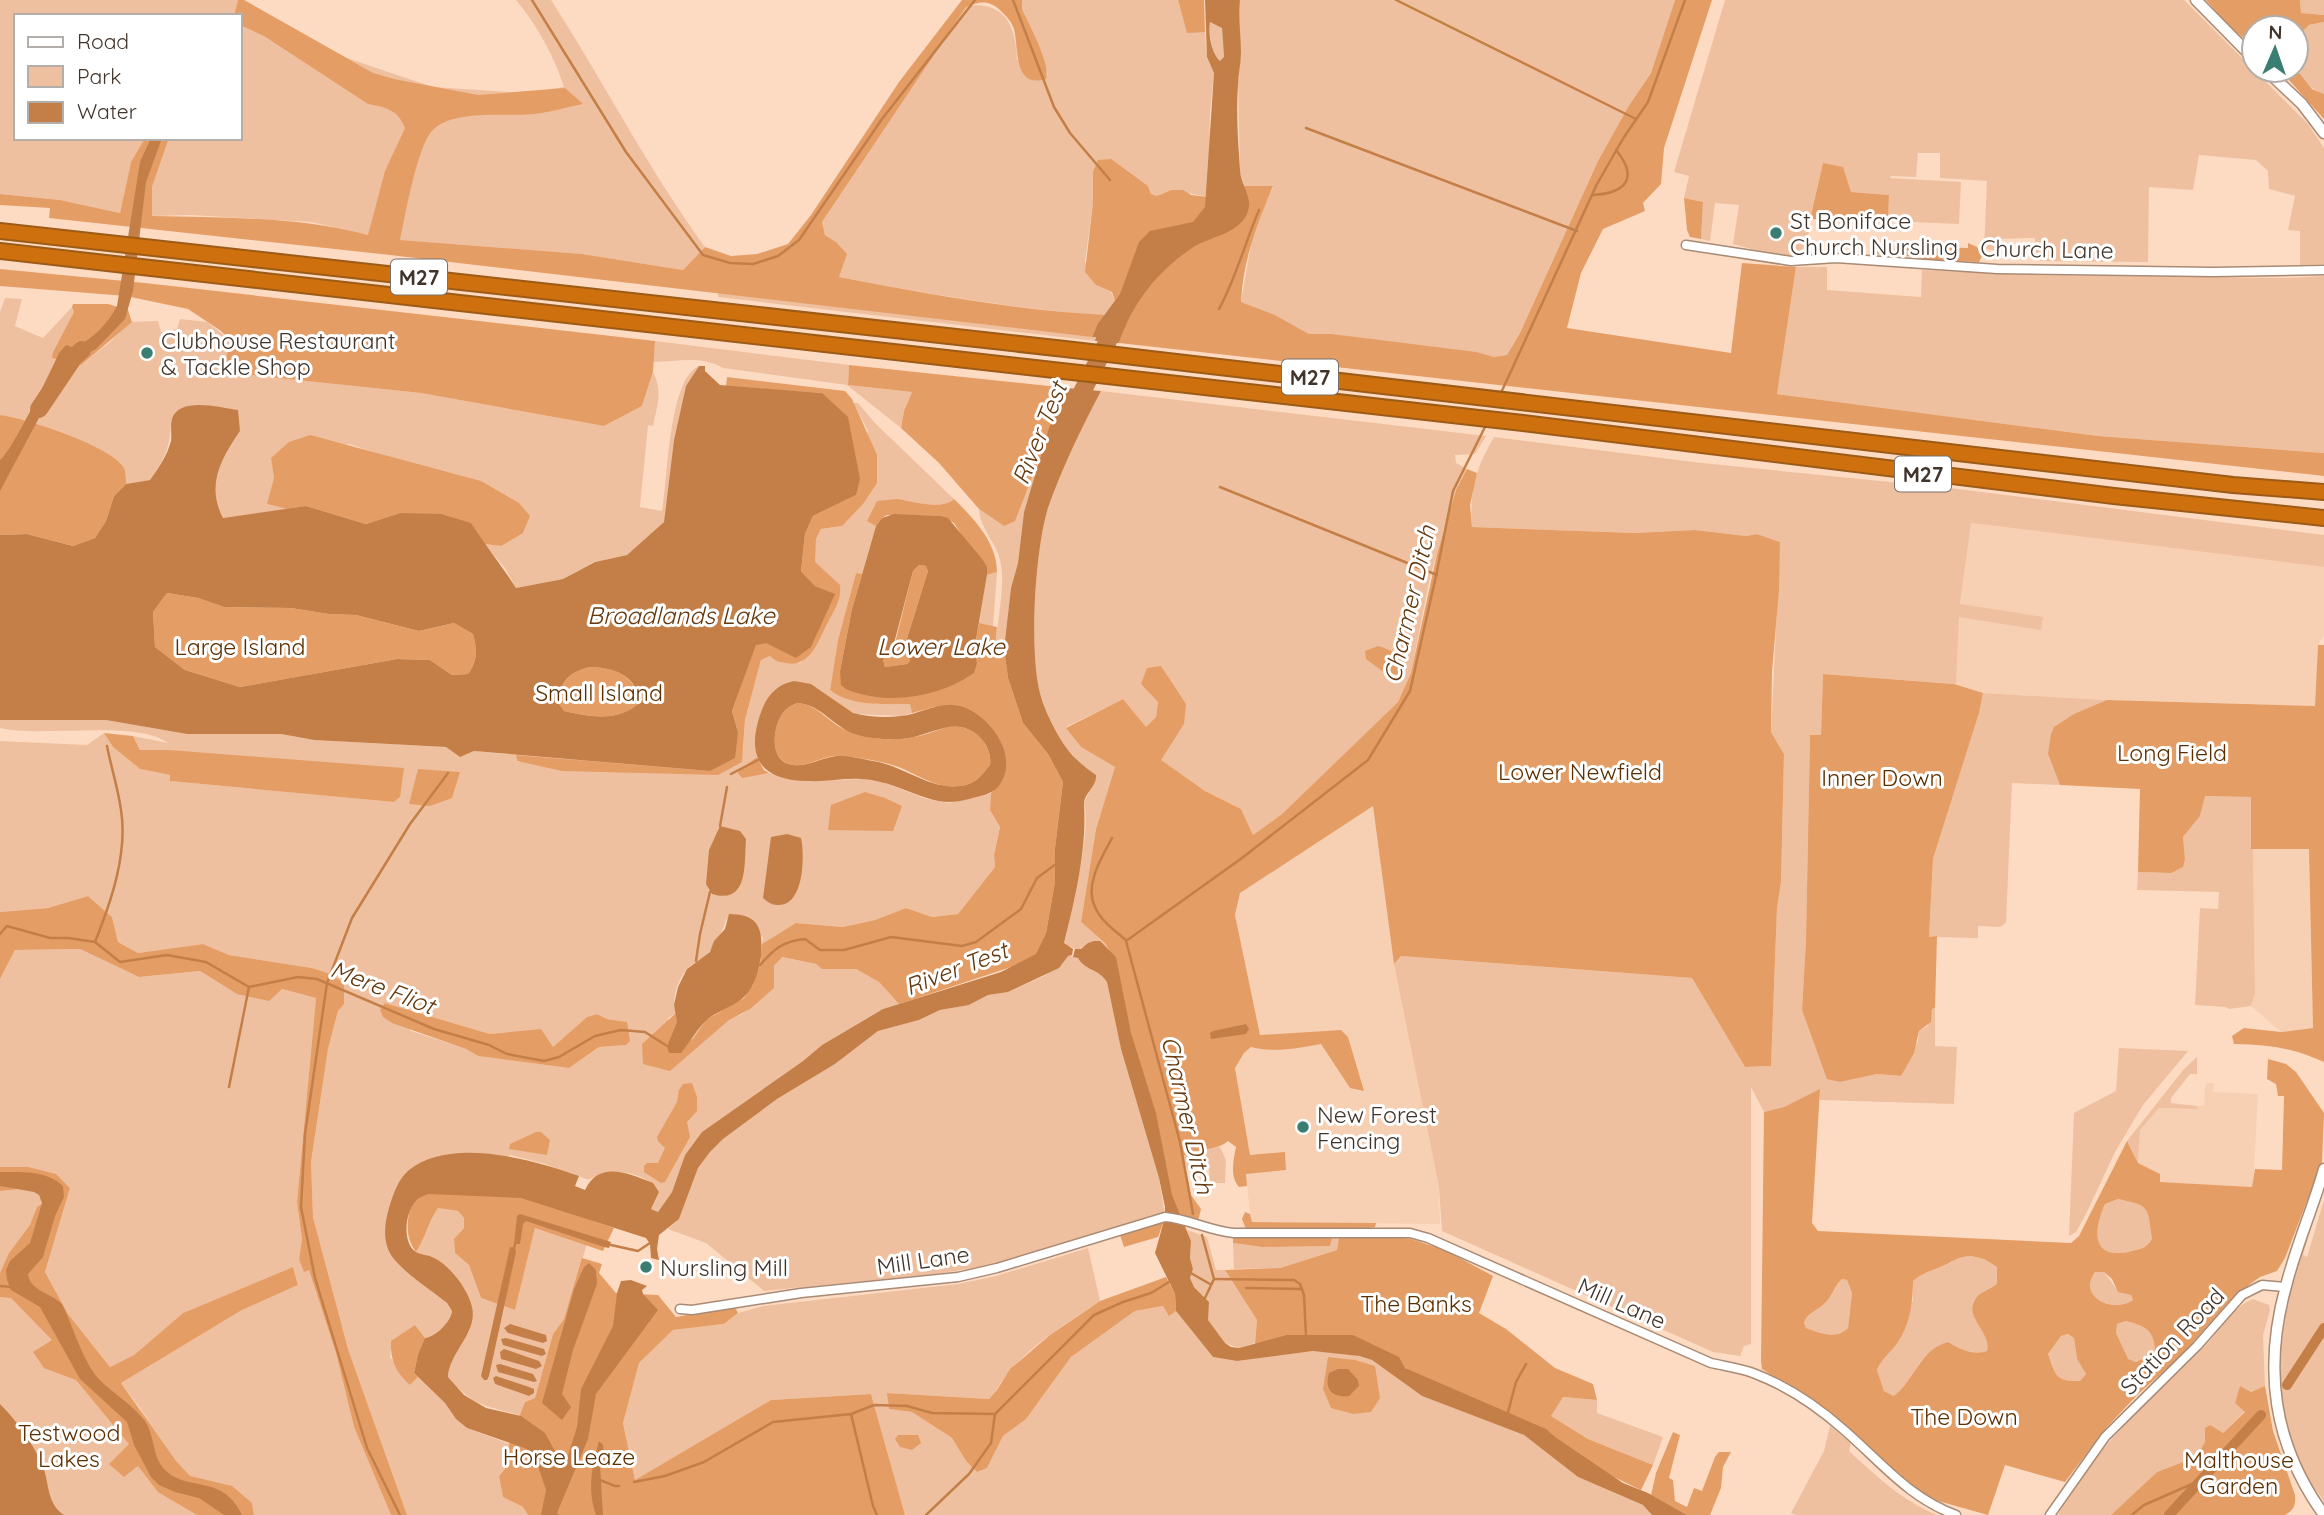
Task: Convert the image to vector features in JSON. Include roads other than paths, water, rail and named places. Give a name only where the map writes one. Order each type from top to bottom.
[{"type":"highway","name":"M27","points":[[0,231],[1065,349],[2233,485],[2324,492]]},
{"type":"highway","name":"M27","points":[[0,251],[1523,423],[1995,482],[2324,518]]},
{"type":"street","points":[[2196,0],[2240,45]]},
{"type":"street","points":[[2281,84],[2302,104],[2324,133]]},
{"type":"street","name":"Church Lane","points":[[1686,244],[1791,261],[1836,258],[2011,269],[2213,272],[2324,270]]},
{"type":"street","points":[[2321,1514],[2297,1471],[2286,1443],[2276,1404],[2272,1367],[2285,1287],[2324,1169]]},
{"type":"street","name":"Mill Lane","points":[[680,1308],[692,1310],[801,1293],[958,1277],[997,1268],[1165,1217],[1182,1218],[1217,1232],[1409,1233],[1427,1238],[1711,1363],[1752,1372],[1787,1390],[1845,1431],[1906,1488],[1938,1509],[1956,1515]]},
{"type":"street","name":"Station Road","points":[[2050,1515],[2105,1437],[2197,1346],[2242,1295],[2262,1285],[2285,1287]]},
{"type":"water","points":[[1205,0],[1240,0],[1238,127],[1241,175],[1249,201],[1248,211],[1239,225],[1192,248],[1157,278],[1139,301],[1119,343],[1095,341],[1096,337],[1092,337],[1097,325],[1120,294],[1139,242],[1150,231],[1193,222],[1205,207],[1214,73],[1207,57]],"holes":[[[1210,22],[1222,28],[1224,57],[1220,61],[1211,43]]]},
{"type":"water","points":[[150,140],[161,140],[146,182],[133,291],[125,319],[96,349],[81,357],[57,377],[48,401],[0,491],[0,460],[21,428],[59,353],[66,345],[75,348],[94,335],[117,306],[140,162]]},
{"type":"water","name":"Broadlands Lake","points":[[699,366],[705,366],[705,371],[720,385],[822,393],[848,417],[860,479],[856,495],[813,516],[805,534],[801,571],[815,586],[835,594],[811,647],[796,658],[766,643],[756,645],[732,711],[738,732],[735,758],[710,771],[474,751],[460,757],[446,747],[314,740],[281,734],[187,734],[106,720],[0,720],[0,535],[27,534],[73,546],[95,538],[106,521],[114,496],[126,484],[150,480],[165,457],[171,441],[172,419],[176,412],[183,408],[201,405],[238,410],[240,431],[222,462],[216,483],[218,506],[223,518],[306,506],[366,524],[400,513],[441,514],[471,523],[516,588],[563,579],[595,562],[627,555],[664,522],[674,440],[686,386]],"holes":[[[167,593],[198,598],[224,607],[291,608],[356,615],[419,631],[454,623],[473,634],[475,660],[468,674],[452,675],[430,660],[397,659],[240,687],[185,670],[155,647],[153,612]],[[589,667],[616,671],[630,680],[635,686],[638,704],[612,716],[564,711],[559,704],[563,684],[571,675]]]},
{"type":"water","points":[[1067,388],[1101,391],[1072,449],[1048,508],[1037,574],[1034,627],[1037,675],[1045,709],[1070,752],[1096,775],[1095,783],[1085,800],[1082,856],[1064,943],[1073,949],[1072,955],[1068,956],[1059,968],[1008,992],[988,995],[969,1005],[940,1010],[919,1020],[878,1031],[835,1064],[777,1099],[723,1139],[698,1168],[679,1219],[659,1235],[659,1260],[651,1258],[650,1244],[646,1238],[521,1198],[429,1194],[419,1198],[411,1209],[407,1233],[411,1247],[418,1253],[438,1260],[451,1271],[472,1307],[471,1325],[453,1359],[448,1377],[464,1395],[486,1408],[521,1416],[545,1433],[562,1464],[565,1465],[577,1427],[581,1389],[613,1326],[621,1281],[631,1280],[647,1286],[642,1290],[643,1294],[658,1310],[596,1394],[588,1439],[557,1513],[559,1515],[541,1515],[546,1490],[536,1460],[527,1449],[467,1428],[414,1373],[425,1338],[442,1328],[452,1311],[447,1303],[406,1271],[387,1247],[385,1227],[396,1188],[409,1170],[427,1160],[447,1154],[493,1154],[579,1176],[575,1186],[585,1190],[598,1175],[606,1172],[634,1176],[653,1183],[659,1192],[651,1209],[658,1212],[672,1192],[685,1155],[702,1132],[822,1045],[883,1009],[1001,972],[1036,954],[1046,933],[1055,882],[1055,848],[1063,782],[1048,754],[1023,723],[1008,678],[1004,649],[1024,512],[1049,428]]},
{"type":"water","name":"Lower Lake","points":[[894,514],[948,518],[987,567],[974,651],[977,663],[974,673],[960,682],[928,694],[878,697],[846,689],[841,685],[840,671],[852,609],[876,526],[882,518]],"holes":[[[919,565],[926,566],[928,571],[905,645],[910,661],[907,664],[885,667],[883,660],[893,647],[913,571]]]},
{"type":"water","points":[[794,681],[811,684],[853,713],[877,717],[909,715],[947,705],[963,707],[984,720],[1000,740],[1005,752],[1004,776],[998,787],[988,794],[948,802],[932,800],[870,780],[808,781],[776,776],[759,761],[755,738],[763,707],[771,693]],"holes":[[[797,703],[806,704],[842,728],[874,738],[907,738],[949,727],[965,728],[984,742],[988,749],[990,765],[974,782],[949,786],[927,781],[884,763],[849,757],[836,756],[806,764],[788,764],[778,756],[776,728],[784,711]]]},
{"type":"water","points":[[720,826],[740,831],[746,839],[742,880],[733,894],[724,896],[712,894],[706,884],[709,850]]},
{"type":"water","points":[[787,834],[801,838],[801,879],[793,898],[787,903],[776,905],[763,898],[771,837]]},
{"type":"water","points":[[729,914],[753,920],[760,931],[761,956],[754,983],[741,999],[704,1022],[681,1053],[669,1053],[667,1046],[677,1022],[674,1005],[678,987],[687,969],[710,952],[714,941],[725,929]]},
{"type":"water","points":[[1094,941],[1100,941],[1116,957],[1131,1033],[1156,1113],[1172,1195],[1191,1241],[1190,1258],[1193,1269],[1190,1278],[1194,1287],[1209,1302],[1208,1320],[1225,1343],[1239,1348],[1287,1335],[1353,1335],[1399,1357],[1405,1368],[1546,1429],[1623,1483],[1648,1493],[1687,1515],[1652,1515],[1643,1505],[1578,1477],[1524,1435],[1422,1396],[1372,1360],[1313,1351],[1237,1361],[1213,1357],[1176,1311],[1175,1294],[1155,1253],[1165,1217],[1165,1207],[1121,1049],[1107,982],[1100,974],[1073,957],[1075,949],[1081,949]]},
{"type":"water","points":[[1246,1024],[1249,1029],[1246,1034],[1211,1039],[1210,1033],[1213,1031]]},
{"type":"water","points":[[0,1172],[42,1175],[63,1186],[64,1197],[55,1216],[43,1257],[28,1274],[30,1280],[37,1288],[62,1304],[89,1365],[105,1385],[145,1421],[161,1466],[175,1477],[225,1494],[242,1515],[224,1515],[199,1498],[159,1485],[151,1477],[134,1445],[127,1422],[80,1379],[40,1307],[11,1290],[6,1270],[10,1261],[30,1243],[42,1203],[39,1195],[34,1192],[0,1186]]},
{"type":"water","points":[[520,1214],[611,1242],[609,1248],[526,1221],[523,1224],[520,1244],[514,1244],[517,1216]]},
{"type":"water","points":[[510,1247],[515,1248],[516,1252],[489,1376],[484,1380],[481,1376]]},
{"type":"water","points":[[589,1263],[596,1270],[597,1284],[573,1350],[562,1394],[571,1407],[562,1420],[542,1403],[574,1289],[584,1267]]},
{"type":"water","points":[[510,1324],[546,1335],[547,1341],[543,1343],[508,1333],[504,1328]]},
{"type":"water","points":[[506,1338],[544,1349],[546,1354],[542,1356],[503,1345],[501,1339]]},
{"type":"water","points":[[504,1349],[539,1361],[542,1366],[536,1369],[501,1359],[500,1352]]},
{"type":"water","points":[[496,1365],[533,1374],[537,1381],[498,1372]]},
{"type":"water","points":[[1348,1369],[1358,1380],[1359,1386],[1349,1396],[1338,1396],[1329,1388],[1329,1373]]},
{"type":"water","points":[[496,1376],[534,1389],[534,1393],[529,1396],[495,1384],[493,1378]]},
{"type":"water","points":[[0,1404],[18,1424],[33,1447],[44,1469],[54,1504],[64,1515],[0,1515]]},
{"type":"water","points":[[599,1441],[603,1445],[604,1453],[600,1465],[603,1515],[596,1515],[591,1487]]},
{"type":"waterway","points":[[532,0],[626,152],[703,255],[730,263],[753,264],[778,256],[799,240],[882,119],[975,0]]},
{"type":"waterway","points":[[1013,0],[1054,107],[1070,133],[1110,180]]},
{"type":"waterway","points":[[1396,0],[1636,119]]},
{"type":"waterway","name":"Charmer Ditch","points":[[1500,395],[1597,184],[1648,102],[1685,0]]},
{"type":"waterway","points":[[1306,128],[1577,231]]},
{"type":"waterway","points":[[1593,195],[1614,191],[1626,182],[1627,169],[1616,150]]},
{"type":"waterway","points":[[1219,309],[1259,210]]},
{"type":"waterway","name":"River Test","points":[[1073,410],[1117,323]]},
{"type":"waterway","points":[[39,409],[74,357],[82,350]]},
{"type":"waterway","name":"Charmer Ditch","points":[[1193,1214],[1180,1142],[1126,941],[1242,858],[1368,760],[1410,691],[1453,491],[1487,423]]},
{"type":"waterway","points":[[1220,487],[1437,575]]},
{"type":"waterway","points":[[95,942],[117,877],[122,843],[121,810],[107,746]]},
{"type":"waterway","points":[[731,774],[758,760]]},
{"type":"waterway","points":[[400,1515],[367,1448],[315,1278],[301,1207],[305,1134],[327,983],[352,918],[410,824],[448,773]]},
{"type":"waterway","points":[[720,826],[727,787]]},
{"type":"waterway","points":[[1112,838],[1096,871],[1092,898],[1101,917],[1126,940]]},
{"type":"waterway","points":[[760,965],[780,947],[805,939],[820,950],[844,950],[891,937],[962,946],[976,942],[1021,909],[1037,878],[1056,864]]},
{"type":"waterway","points":[[696,961],[710,892]]},
{"type":"waterway","name":"Mere Fliot","points":[[0,934],[7,926],[50,938],[95,942],[120,962],[167,955],[206,962],[249,987],[298,977],[317,979],[434,1029],[489,1045],[507,1054],[544,1061],[559,1057],[595,1036],[621,1030],[645,1032],[667,1046]]},
{"type":"waterway","points":[[229,1087],[249,987]]},
{"type":"waterway","points":[[1202,1235],[1214,1279],[1205,1298]]},
{"type":"waterway","points":[[611,1245],[638,1251],[650,1243]]},
{"type":"waterway","points":[[514,1248],[515,1244]]},
{"type":"waterway","points":[[1189,1272],[1210,1284]]},
{"type":"waterway","points":[[1214,1279],[1294,1280],[1300,1284],[1304,1295],[1306,1336]]},
{"type":"waterway","points":[[926,1515],[969,1474],[991,1443],[995,1414],[1094,1315],[1151,1293],[1169,1282]]},
{"type":"waterway","points":[[0,1286],[11,1287]]},
{"type":"waterway","points":[[1246,1288],[1302,1289]]},
{"type":"waterway","points":[[2287,1385],[2324,1328]]},
{"type":"waterway","points":[[1507,1416],[1516,1382],[1526,1364]]},
{"type":"waterway","points":[[634,1482],[665,1476],[704,1462],[773,1422],[851,1414],[874,1405],[907,1406],[932,1413],[995,1414]]},
{"type":"waterway","points":[[851,1414],[877,1515]]},
{"type":"waterway","points":[[2169,1515],[2261,1415]]},
{"type":"waterway","points":[[600,1480],[619,1486]]},
{"type":"waterway","points":[[2132,1515],[2144,1505],[2199,1481]]},
{"type":"place","name":"St Boniface Church Nursling","points":[[1776,233]]},
{"type":"place","name":"Clubhouse Restaurant & Tackle Shop","points":[[147,353]]},
{"type":"place","name":"New Forest Fencing","points":[[1303,1127]]},
{"type":"place","name":"Nursling Mill","points":[[646,1267]]},
{"type":"park label","name":"Large Island","points":[[240,646]]},
{"type":"park label","name":"Small Island","points":[[599,692]]},
{"type":"park label","name":"Long Field","points":[[2172,752]]},
{"type":"park label","name":"Lower Newfield","points":[[1580,771]]},
{"type":"park label","name":"Inner Down","points":[[1882,777]]},
{"type":"park label","name":"The Banks","points":[[1416,1303]]},
{"type":"park label","name":"The Down","points":[[1964,1416]]},
{"type":"park label","name":"Testwood Lakes","points":[[69,1445]]},
{"type":"park label","name":"Horse Leaze","points":[[569,1456]]},
{"type":"park label","name":"Malthouse Garden","points":[[2239,1472]]}]
